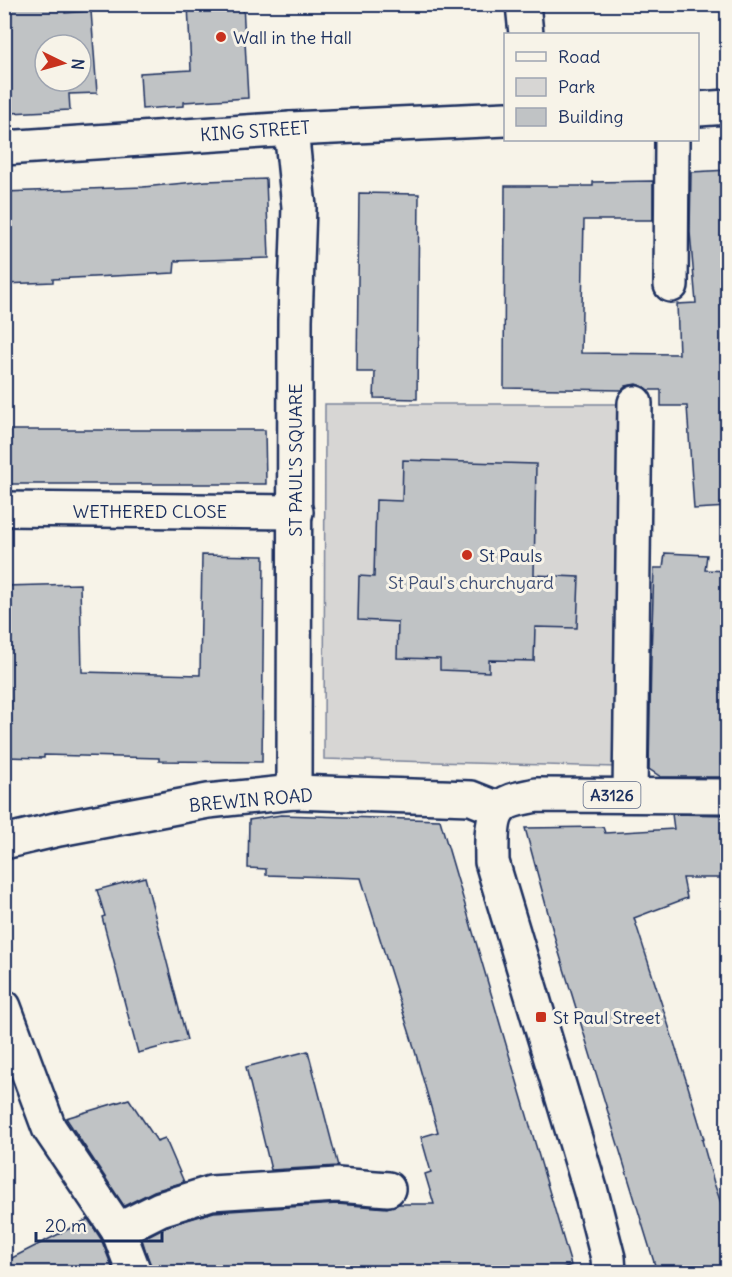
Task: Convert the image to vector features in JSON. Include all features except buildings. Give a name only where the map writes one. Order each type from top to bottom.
[{"type":"street","points":[[523,4],[525,33]]},
{"type":"street","points":[[699,109],[728,107]]},
{"type":"street","name":"KING STREET","points":[[4,148],[291,129],[504,119]]},
{"type":"street","name":"ST PAUL'S SQUARE","points":[[291,129],[299,207],[296,320],[294,792]]},
{"type":"street","points":[[671,285],[672,141]]},
{"type":"street","points":[[630,795],[635,403]]},
{"type":"street","name":"WETHERED CLOSE","points":[[4,509],[296,512]]},
{"type":"street","name":"BREWIN ROAD","points":[[4,842],[58,829],[208,801],[294,792],[471,798],[499,809]]},
{"type":"street","name":"A3126","points":[[499,809],[511,801],[536,795],[728,796]]},
{"type":"street","points":[[499,809],[492,832],[492,862],[591,1192],[608,1258],[609,1272]]},
{"type":"street","points":[[4,1007],[48,1128],[118,1230],[134,1272]]},
{"type":"street","points":[[118,1230],[160,1209],[211,1194],[337,1185],[388,1189]]},
{"type":"green space","name":"St Paul's churchyard","points":[[325,404],[620,404],[616,767],[324,759]]},
{"type":"place","name":"Wall in the Hall","points":[[221,37]]},
{"type":"place","name":"St Pauls","points":[[467,555]]},
{"type":"place","name":"St Paul Street","points":[[541,1017]]}]
